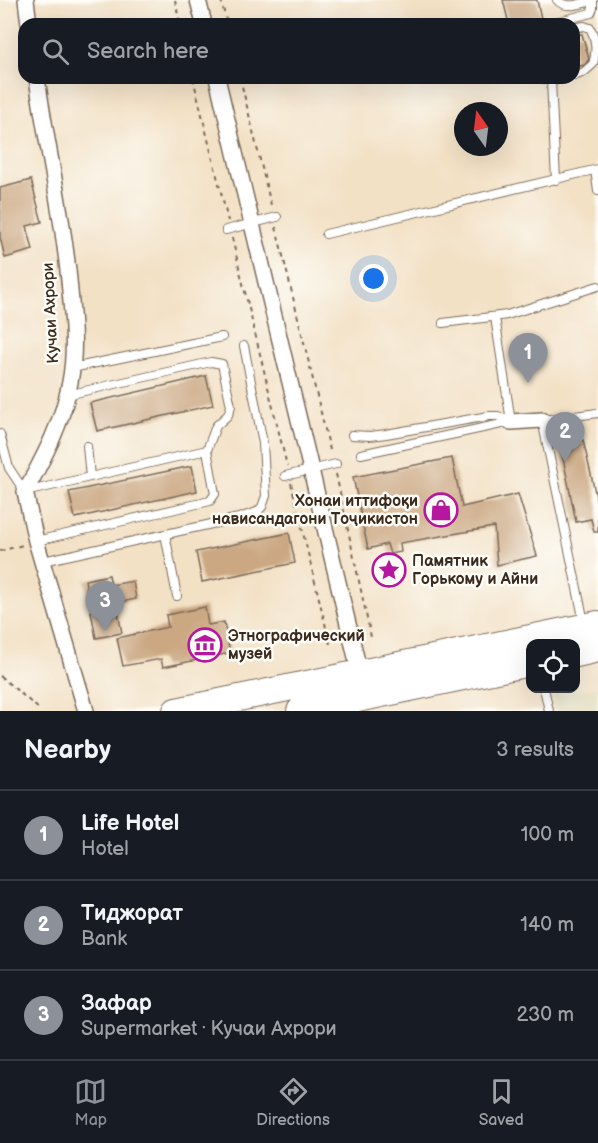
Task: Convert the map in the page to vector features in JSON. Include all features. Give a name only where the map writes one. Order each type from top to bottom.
[{"type":"highway","points":[[176,711],[591,626]]},
{"type":"highway","points":[[580,653],[598,649]]},
{"type":"highway","points":[[300,711],[526,664]]},
{"type":"street","points":[[26,0],[28,18]]},
{"type":"street","points":[[198,0],[202,18]]},
{"type":"street","name":"Кучаи Ахрори","points":[[25,492],[61,418],[72,368],[73,324],[69,277],[38,84]]},
{"type":"street","points":[[218,84],[360,674]]},
{"type":"street","points":[[511,422],[542,420]]},
{"type":"street","points":[[25,492],[36,541],[86,711]]},
{"type":"lane","points":[[557,0],[567,6],[593,1],[591,13],[571,18]]},
{"type":"lane","points":[[580,27],[590,28],[594,35],[596,49],[593,64],[580,74]]},
{"type":"lane","points":[[551,84],[556,180]]},
{"type":"lane","points":[[326,234],[596,170],[598,191]]},
{"type":"lane","points":[[228,229],[275,218]]},
{"type":"lane","points":[[443,323],[495,317],[598,286]]},
{"type":"lane","points":[[495,317],[511,422]]},
{"type":"lane","points":[[72,368],[222,337]]},
{"type":"lane","points":[[43,561],[257,512],[265,502],[264,454],[244,346]]},
{"type":"lane","points":[[36,541],[210,501],[215,494],[207,450],[216,426],[228,415],[231,406],[224,368],[219,363],[211,362],[67,395]]},
{"type":"lane","points":[[591,626],[542,420],[598,413]]},
{"type":"lane","points":[[352,435],[386,434],[489,416],[498,416],[511,422]]},
{"type":"lane","points":[[361,454],[511,422]]},
{"type":"lane","points":[[0,434],[9,468],[25,492],[207,450]]},
{"type":"lane","points":[[87,446],[90,477]]},
{"type":"lane","points":[[287,476],[335,464]]},
{"type":"lane","points":[[165,534],[177,596]]},
{"type":"lane","points":[[545,693],[549,711]]},
{"type":"path","points":[[175,0],[179,18]]},
{"type":"path","points":[[221,0],[226,18]]},
{"type":"path","points":[[195,84],[287,476],[330,644]]},
{"type":"path","points":[[242,84],[335,464],[371,637]]},
{"type":"path","points":[[0,551],[36,541]]},
{"type":"path","points":[[0,676],[39,709]]},
{"type":"shaded area","points":[[598,687],[598,711],[557,711],[554,695],[580,693],[580,690]]},
{"type":"building","points":[[503,0],[537,0],[541,18],[508,18]]},
{"type":"building","points":[[580,34],[582,34],[589,59],[585,65],[580,66]]},
{"type":"building","points":[[31,180],[42,222],[27,226],[33,250],[5,258],[0,237],[0,188]]},
{"type":"building","points":[[206,376],[213,405],[97,431],[90,403]]},
{"type":"building","points":[[583,440],[598,505],[598,532],[594,532],[591,519],[576,522],[562,453],[572,451],[570,443]]},
{"type":"building","name":"Хонаи иттифоқи нависандагони Тоҷикистон","points":[[452,458],[462,507],[518,494],[537,556],[497,565],[494,527],[400,543],[401,552],[390,554],[387,544],[368,549],[353,477]]},
{"type":"building","points":[[192,466],[197,491],[75,518],[69,492]]},
{"type":"building","points":[[289,533],[295,563],[202,582],[196,552]]},
{"type":"building","points":[[109,575],[111,585],[133,581],[136,599],[116,603],[122,633],[96,638],[85,580]]},
{"type":"building","points":[[205,607],[208,625],[224,622],[230,653],[163,667],[161,659],[123,666],[117,638],[168,627],[166,615]]},
{"type":"place","name":"Life Hotel","points":[[528,383]]},
{"type":"place","name":"Тиджорат","points":[[565,462]]},
{"type":"place","name":"Хонаи иттифоқи нависандагони Тоҷикистон","points":[[441,510]]},
{"type":"place","name":"Памятник Горькому и Айни","points":[[389,570]]},
{"type":"place","name":"Зафар","points":[[105,631]]},
{"type":"place","name":"Этнографический музей","points":[[205,645]]}]
